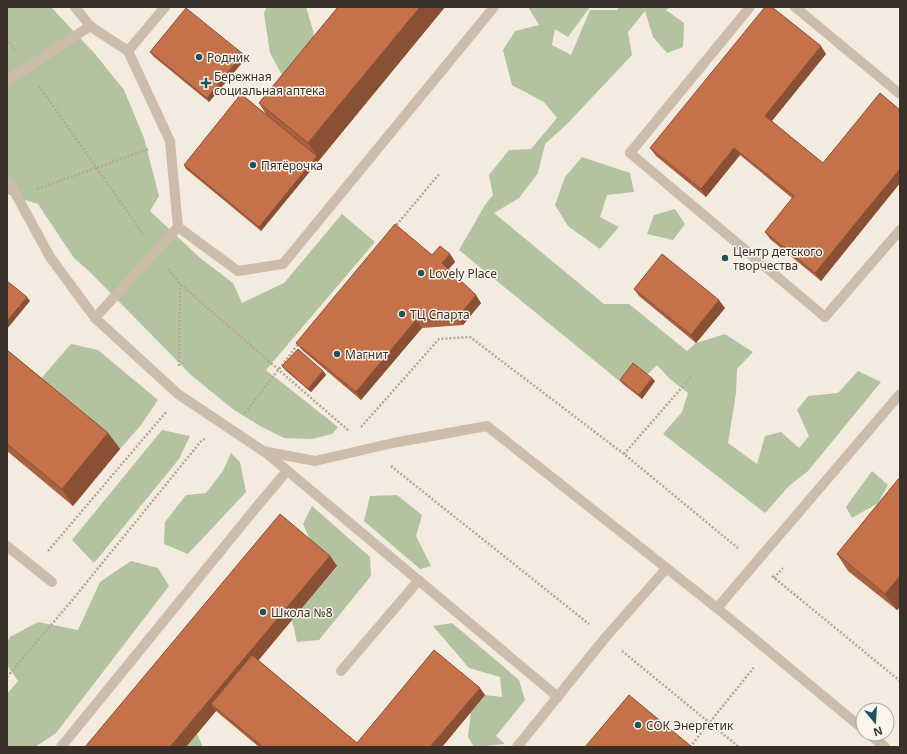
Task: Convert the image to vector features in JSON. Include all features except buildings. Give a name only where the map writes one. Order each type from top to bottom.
[{"type":"lane","points":[[75,7],[90,26],[128,51],[170,141],[178,227],[95,318]]},
{"type":"lane","points":[[128,51],[165,7]]},
{"type":"lane","points":[[178,227],[238,271],[283,264],[494,7]]},
{"type":"lane","points":[[750,7],[630,153],[825,317],[900,230]]},
{"type":"lane","points":[[795,7],[900,94]]},
{"type":"lane","points":[[7,79],[27,68],[90,26]]},
{"type":"lane","points":[[7,178],[50,257],[95,318],[178,394],[263,451],[558,697]]},
{"type":"lane","points":[[717,608],[900,394]]},
{"type":"lane","points":[[263,451],[315,461],[487,426],[717,608],[855,722]]},
{"type":"lane","points":[[61,747],[258,504],[288,471]]},
{"type":"lane","points":[[7,546],[52,582]]},
{"type":"lane","points":[[517,747],[605,638],[666,569]]},
{"type":"lane","points":[[341,671],[419,580]]},
{"type":"path","points":[[7,39],[96,169],[155,252],[180,284],[370,449],[739,747]]},
{"type":"path","points":[[16,196],[96,169],[170,141]]},
{"type":"path","points":[[34,568],[162,418],[178,394],[180,284]]},
{"type":"path","points":[[354,435],[440,339],[470,337],[624,454],[900,681]]},
{"type":"path","points":[[624,454],[692,376]]},
{"type":"path","points":[[690,747],[767,650]]},
{"type":"green space","points":[[7,7],[51,7],[95,54],[124,90],[144,138],[159,196],[150,211],[199,257],[233,283],[242,303],[284,283],[342,214],[375,242],[266,370],[338,427],[332,434],[312,439],[284,438],[234,410],[191,375],[91,273],[74,258],[38,204],[7,194]]},
{"type":"green space","points":[[267,7],[306,7],[321,58],[292,93],[270,53],[264,13]]},
{"type":"green space","points":[[528,7],[590,7],[568,37],[555,29],[552,45],[571,55],[590,10],[618,10],[617,7],[670,7],[666,10],[684,23],[683,47],[667,53],[653,37],[645,11],[628,32],[632,55],[566,125],[545,144],[538,173],[519,198],[494,213],[604,304],[629,304],[687,351],[696,343],[725,334],[753,352],[737,369],[736,393],[728,443],[757,464],[765,436],[781,432],[799,448],[809,436],[797,410],[808,396],[838,393],[858,371],[881,382],[808,471],[789,486],[765,513],[663,434],[682,412],[688,393],[670,379],[657,365],[647,375],[636,367],[623,384],[459,250],[485,205],[493,195],[489,175],[509,150],[531,149],[557,118],[544,102],[512,85],[503,50],[515,31],[539,25]]},
{"type":"green space","points":[[582,157],[630,173],[634,192],[607,195],[600,217],[619,227],[600,249],[568,226],[555,205],[565,177]]},
{"type":"green space","points":[[675,209],[685,224],[673,240],[647,234],[654,215]]},
{"type":"green space","points":[[71,344],[98,350],[158,400],[141,425],[120,449],[38,382]]},
{"type":"green space","points":[[162,430],[190,436],[179,459],[94,563],[72,540]]},
{"type":"green space","points":[[231,453],[240,462],[246,492],[188,554],[164,544],[165,522],[186,495],[206,493],[223,471]]},
{"type":"green space","points":[[872,471],[888,485],[878,503],[852,518],[846,507]]},
{"type":"green space","points":[[397,495],[422,515],[416,536],[431,566],[420,569],[364,521],[370,496]]},
{"type":"green space","points":[[312,506],[370,557],[371,576],[319,640],[297,642],[292,620],[337,567],[314,548],[303,524]]},
{"type":"green space","points":[[131,561],[158,568],[169,586],[56,733],[35,747],[7,747],[7,694],[18,681],[7,665],[7,642],[10,637],[38,622],[78,630],[100,582]]},
{"type":"green space","points":[[452,623],[519,680],[525,700],[496,736],[505,744],[474,747],[468,737],[471,712],[485,695],[502,697],[500,677],[469,668],[433,626]]},
{"type":"green space","points":[[197,734],[203,747],[186,747]]},
{"type":"place","name":"Родник","points":[[199,57]]},
{"type":"place","name":"Бережная социальная аптека","points":[[206,83]]},
{"type":"place","name":"Пятёрочка","points":[[253,165]]},
{"type":"place","name":"Центр детского творчества","points":[[725,258]]},
{"type":"place","name":"Lovely Place","points":[[421,273]]},
{"type":"place","name":"ТЦ Спарта","points":[[402,314]]},
{"type":"place","name":"Магнит","points":[[337,354]]},
{"type":"place","name":"Школа №8","points":[[263,612]]},
{"type":"place","name":"СОК Энергетик","points":[[638,725]]}]
